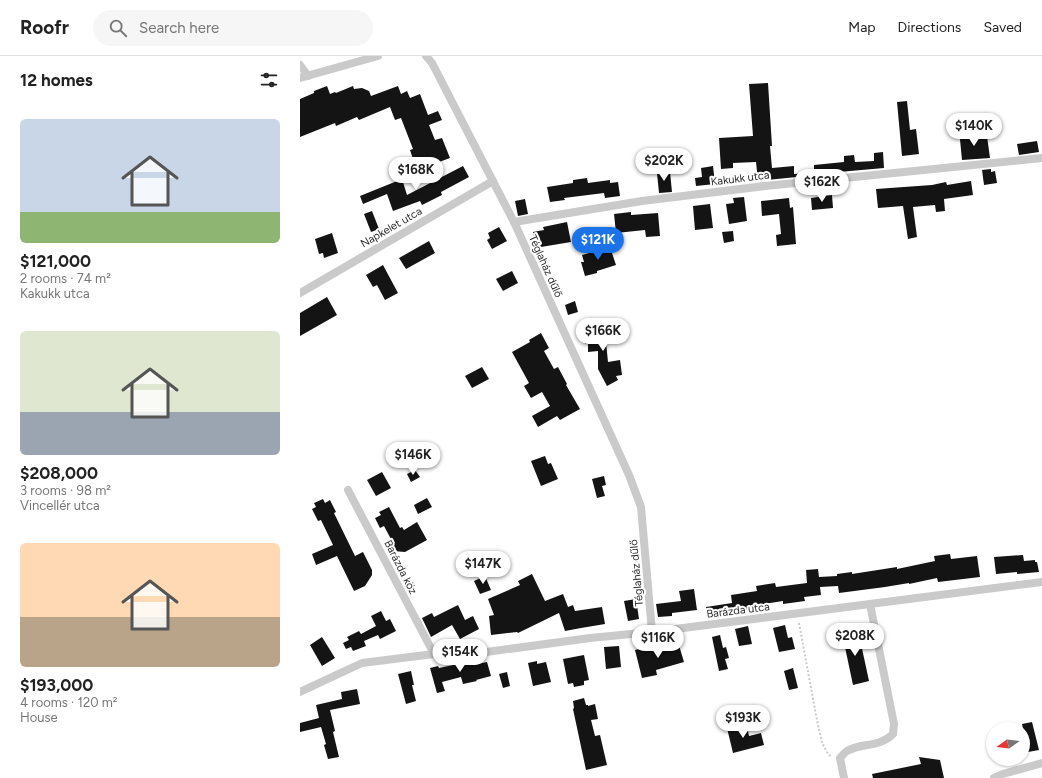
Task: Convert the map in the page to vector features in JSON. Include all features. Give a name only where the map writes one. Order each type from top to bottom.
[{"type":"street","points":[[300,65],[304,77],[378,56]]},
{"type":"street","name":"Téglaház dűlő","points":[[426,56],[432,63],[514,222],[629,475],[641,508],[652,632]]},
{"type":"street","name":"Kakukk utca","points":[[514,222],[642,201],[757,187],[1042,158]]},
{"type":"street","name":"Napkelet utca","points":[[300,293],[492,181]]},
{"type":"street","name":"Barázda köz","points":[[348,490],[434,654]]},
{"type":"street","name":"Barázda utca","points":[[300,692],[362,663],[434,654],[457,656],[1042,582]]},
{"type":"street","points":[[844,778],[840,758],[846,752],[859,747],[878,744],[889,739],[893,734],[894,724],[870,604]]},
{"type":"street","points":[[994,778],[1042,763]]},
{"type":"path","points":[[798,614],[822,743],[828,754],[841,764]]},
{"type":"building","points":[[768,83],[772,168],[794,166],[794,174],[814,173],[814,165],[844,162],[844,156],[854,155],[855,162],[874,161],[874,153],[883,152],[884,168],[758,181],[756,162],[733,163],[733,168],[721,169],[719,138],[753,136],[749,84]]},
{"type":"building","points":[[327,86],[330,94],[353,86],[354,89],[362,88],[369,91],[371,96],[398,86],[401,94],[407,91],[410,98],[420,94],[428,115],[438,111],[442,120],[429,125],[435,140],[442,138],[450,158],[431,165],[429,160],[415,165],[410,150],[413,149],[401,118],[395,120],[390,107],[359,120],[357,117],[336,126],[335,123],[300,137],[300,99]]},
{"type":"building","points":[[907,101],[910,130],[916,129],[919,154],[902,156],[897,102]]},
{"type":"building","points":[[967,128],[968,138],[987,136],[990,158],[962,160],[959,129]]},
{"type":"building","points":[[1037,141],[1039,152],[1019,155],[1017,144]]},
{"type":"building","points":[[463,166],[469,177],[441,192],[442,195],[422,205],[420,201],[393,211],[387,194],[363,204],[360,196],[402,179],[407,195]]},
{"type":"building","points":[[713,166],[715,184],[696,186],[695,178],[702,177],[701,168]]},
{"type":"building","points":[[991,169],[991,172],[995,171],[997,183],[984,185],[982,170]]},
{"type":"building","points":[[670,172],[672,192],[659,193],[657,173]]},
{"type":"building","points":[[587,178],[588,183],[610,180],[610,183],[618,182],[620,196],[605,198],[604,193],[564,198],[565,200],[550,202],[547,187],[573,183],[573,180]]},
{"type":"building","points":[[971,181],[973,195],[944,199],[945,211],[936,212],[935,205],[913,207],[917,237],[908,239],[903,206],[878,208],[876,189],[932,185],[946,182],[947,185]]},
{"type":"building","points":[[832,195],[833,208],[812,210],[811,198]]},
{"type":"building","points":[[744,197],[747,221],[729,224],[726,204],[734,203],[733,198]]},
{"type":"building","points":[[789,198],[790,208],[793,207],[796,244],[777,246],[776,235],[781,234],[779,214],[762,216],[761,201]]},
{"type":"building","points":[[525,199],[528,214],[518,216],[515,201]]},
{"type":"building","points":[[710,204],[713,228],[695,230],[693,206]]},
{"type":"building","points":[[372,211],[379,229],[371,232],[364,214]]},
{"type":"building","points":[[631,212],[631,215],[658,213],[660,236],[646,237],[645,230],[616,233],[614,214]]},
{"type":"building","points":[[567,222],[571,242],[535,248],[533,232],[544,230],[543,227]]},
{"type":"building","points":[[499,227],[507,241],[492,249],[487,240],[490,238],[488,233]]},
{"type":"building","points":[[733,231],[734,241],[724,243],[722,232]]},
{"type":"building","points":[[332,233],[338,253],[324,258],[323,253],[319,254],[315,239]]},
{"type":"building","points":[[429,241],[435,253],[406,269],[399,258]]},
{"type":"building","points":[[610,247],[616,265],[585,276],[581,262],[584,262],[582,255]]},
{"type":"building","points":[[383,265],[398,293],[385,300],[377,285],[373,287],[366,275]]},
{"type":"building","points":[[512,271],[518,283],[503,291],[496,279]]},
{"type":"building","points":[[327,297],[337,315],[300,336],[300,313]]},
{"type":"building","points":[[575,301],[578,312],[568,315],[565,305]]},
{"type":"building","points":[[610,325],[612,342],[606,342],[608,362],[620,360],[622,375],[616,376],[618,380],[607,386],[598,369],[598,351],[588,352],[588,344],[585,344],[583,327]]},
{"type":"building","points":[[541,333],[549,348],[544,351],[554,369],[558,367],[567,384],[566,385],[580,409],[560,420],[557,416],[538,427],[532,416],[550,406],[542,392],[531,398],[524,386],[529,383],[512,352],[530,342],[529,340]]},
{"type":"building","points":[[482,367],[489,379],[472,388],[465,376]]},
{"type":"building","points":[[545,456],[548,464],[551,463],[558,479],[541,486],[531,461]]},
{"type":"building","points":[[415,470],[420,477],[411,482],[407,474]]},
{"type":"building","points":[[382,472],[391,488],[376,496],[367,480]]},
{"type":"building","points":[[604,476],[606,485],[602,486],[605,496],[597,498],[592,479]]},
{"type":"building","points":[[427,498],[432,507],[418,514],[414,505]]},
{"type":"building","points":[[323,499],[325,503],[330,500],[336,512],[334,513],[355,556],[363,552],[372,570],[372,575],[365,586],[354,591],[337,556],[316,565],[312,554],[333,545],[321,520],[318,521],[312,509],[316,507],[314,503]]},
{"type":"building","points":[[389,507],[400,528],[402,527],[404,530],[417,522],[427,540],[405,552],[393,551],[393,543],[384,526],[380,528],[375,518],[381,515],[379,512]]},
{"type":"building","points":[[950,554],[951,559],[977,556],[980,577],[938,582],[937,578],[909,584],[839,593],[838,586],[820,587],[821,595],[804,597],[805,601],[783,604],[783,601],[750,606],[751,609],[719,612],[707,615],[706,607],[732,603],[731,595],[757,591],[756,586],[775,583],[776,587],[807,583],[806,570],[818,569],[819,577],[837,576],[837,574],[852,572],[852,574],[897,567],[897,569],[935,561],[934,556]]},
{"type":"building","points":[[1023,555],[1024,561],[1035,560],[1035,562],[1037,562],[1039,572],[996,574],[994,557]]},
{"type":"building","points":[[532,574],[545,601],[563,594],[568,607],[573,605],[575,611],[602,607],[605,624],[565,631],[559,613],[518,633],[491,635],[489,616],[494,615],[488,599],[520,585],[518,581]]},
{"type":"building","points":[[485,576],[491,590],[480,594],[474,581]]},
{"type":"building","points":[[694,589],[697,610],[672,613],[672,616],[658,617],[656,604],[681,601],[679,591]]},
{"type":"building","points":[[636,599],[639,619],[628,621],[624,601]]},
{"type":"building","points":[[458,605],[465,620],[473,616],[479,629],[460,639],[452,625],[431,637],[422,618],[432,613],[434,617]]},
{"type":"building","points":[[381,611],[386,621],[390,619],[396,631],[380,639],[378,635],[364,641],[366,646],[353,651],[351,647],[346,649],[343,643],[349,640],[347,637],[359,631],[361,634],[376,626],[371,616]]},
{"type":"building","points":[[785,625],[788,638],[792,637],[795,649],[779,652],[773,628]]},
{"type":"building","points":[[748,626],[752,644],[739,646],[735,629]]},
{"type":"building","points":[[858,630],[869,681],[853,685],[842,633]]},
{"type":"building","points":[[720,635],[723,648],[726,647],[729,658],[725,659],[728,669],[719,671],[712,637]]},
{"type":"building","points":[[322,637],[335,658],[322,666],[310,645]]},
{"type":"building","points":[[678,642],[684,662],[656,670],[657,675],[642,678],[635,650],[650,646],[651,649]]},
{"type":"building","points":[[619,646],[621,667],[606,669],[604,647]]},
{"type":"building","points":[[584,655],[589,680],[584,681],[584,685],[574,687],[573,683],[568,684],[563,659]]},
{"type":"building","points":[[472,660],[473,665],[487,662],[491,676],[463,684],[461,677],[442,682],[445,691],[437,693],[430,668],[438,666],[439,668],[458,664],[457,661]]},
{"type":"building","points":[[537,661],[537,664],[546,662],[551,682],[533,686],[528,663]]},
{"type":"building","points":[[793,668],[798,688],[789,690],[784,671]]},
{"type":"building","points":[[411,671],[414,685],[412,685],[416,701],[406,704],[398,674]]},
{"type":"building","points":[[507,672],[510,686],[503,688],[499,674]]},
{"type":"building","points":[[357,689],[360,704],[330,710],[339,757],[328,759],[324,745],[326,744],[321,727],[300,732],[300,723],[319,718],[316,705],[342,699],[341,692]]},
{"type":"building","points":[[584,698],[586,705],[588,706],[595,704],[598,719],[591,720],[595,736],[600,735],[607,765],[586,770],[573,709],[573,701]]},
{"type":"building","points":[[1030,722],[1032,722],[1039,750],[1030,752]]},
{"type":"building","points":[[746,723],[749,736],[761,733],[764,745],[733,753],[727,728]]},
{"type":"building","points":[[919,757],[940,760],[944,778],[873,778],[872,774],[921,764]]}]
